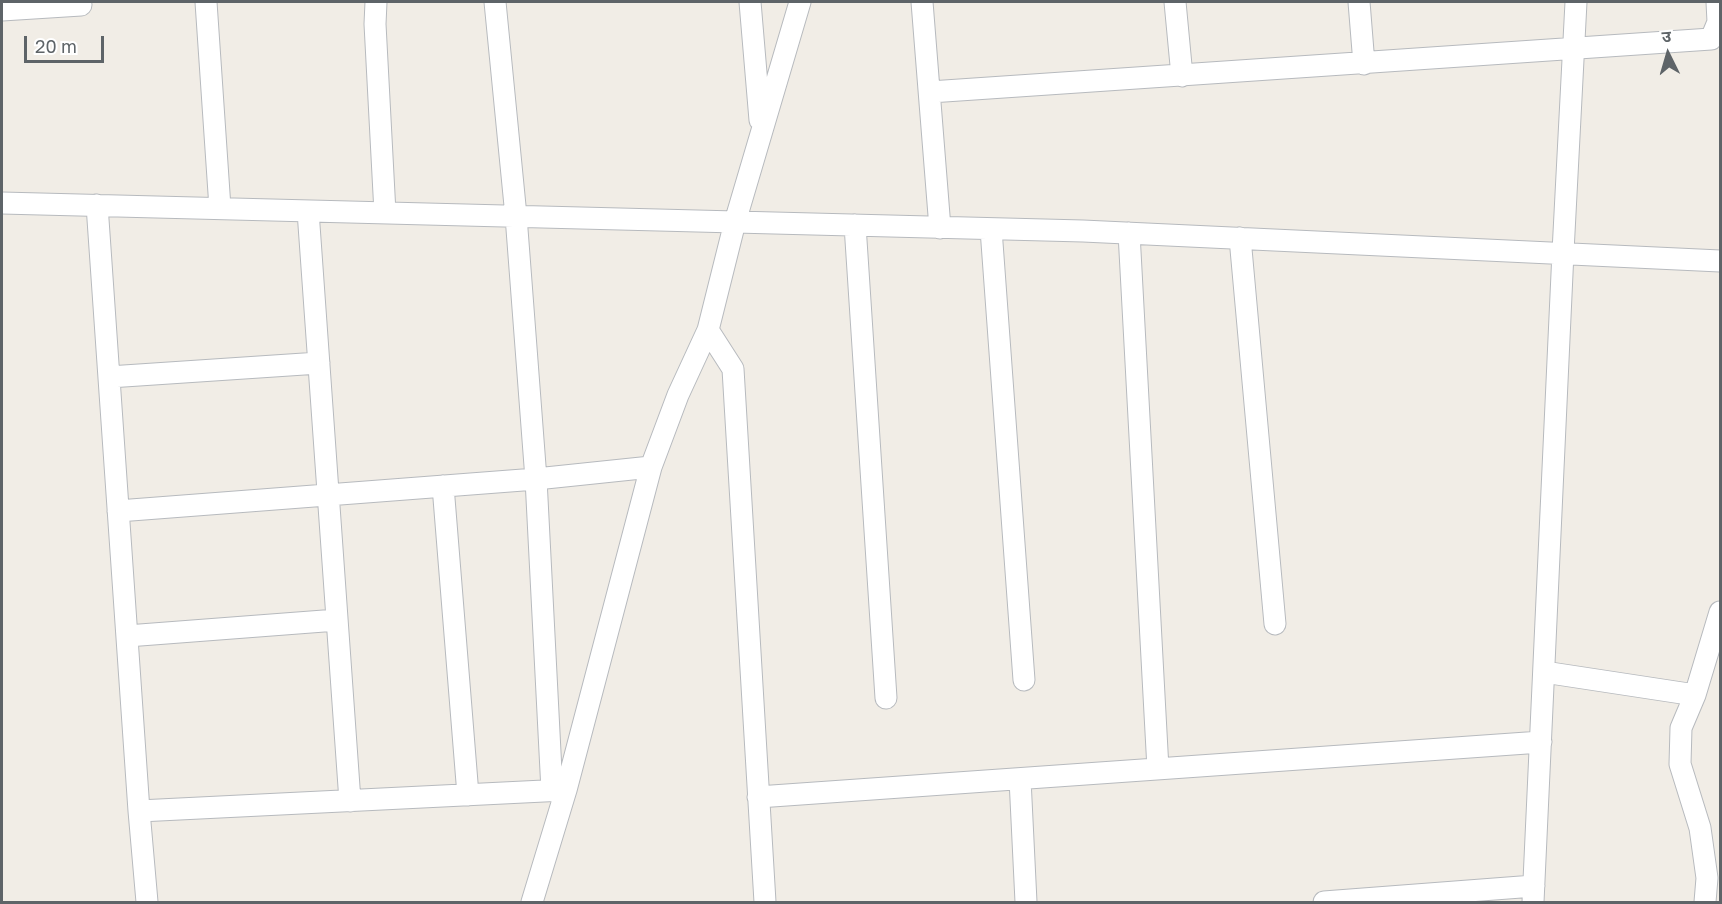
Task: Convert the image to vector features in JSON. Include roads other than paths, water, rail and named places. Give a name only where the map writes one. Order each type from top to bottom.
[{"type":"street","points":[[206,2],[220,208]]},
{"type":"street","points":[[376,2],[375,24],[385,213]]},
{"type":"street","points":[[495,2],[516,216],[559,790]]},
{"type":"street","points":[[750,2],[761,132]]},
{"type":"street","points":[[532,903],[559,790],[651,468],[678,395],[708,330],[735,222],[800,2]]},
{"type":"street","points":[[922,2],[940,228]]},
{"type":"street","points":[[1175,2],[1182,76]]},
{"type":"street","points":[[1359,2],[1364,64]]},
{"type":"street","points":[[1324,903],[1534,894],[1576,2]]},
{"type":"street","points":[[930,92],[1711,39],[1718,22],[1717,2]]},
{"type":"street","points":[[2,10],[81,5]]},
{"type":"street","points":[[2,202],[1128,233],[1720,261]]},
{"type":"street","points":[[97,205],[147,903]]},
{"type":"street","points":[[308,211],[350,801]]},
{"type":"street","points":[[855,225],[886,698]]},
{"type":"street","points":[[991,229],[1024,680]]},
{"type":"street","points":[[1128,233],[1158,769]]},
{"type":"street","points":[[1240,238],[1275,624]]},
{"type":"street","points":[[708,330],[733,369],[765,903]]},
{"type":"street","points":[[109,377],[319,363]]},
{"type":"street","points":[[118,511],[651,468]]},
{"type":"street","points":[[443,486],[468,795]]},
{"type":"street","points":[[1705,903],[1707,878],[1700,828],[1680,764],[1681,728],[1695,694],[1720,612]]},
{"type":"street","points":[[127,636],[337,620]]},
{"type":"street","points":[[1544,672],[1695,694]]},
{"type":"street","points":[[758,797],[1541,742]]},
{"type":"street","points":[[1020,779],[1026,903]]},
{"type":"street","points":[[139,811],[559,790]]}]
